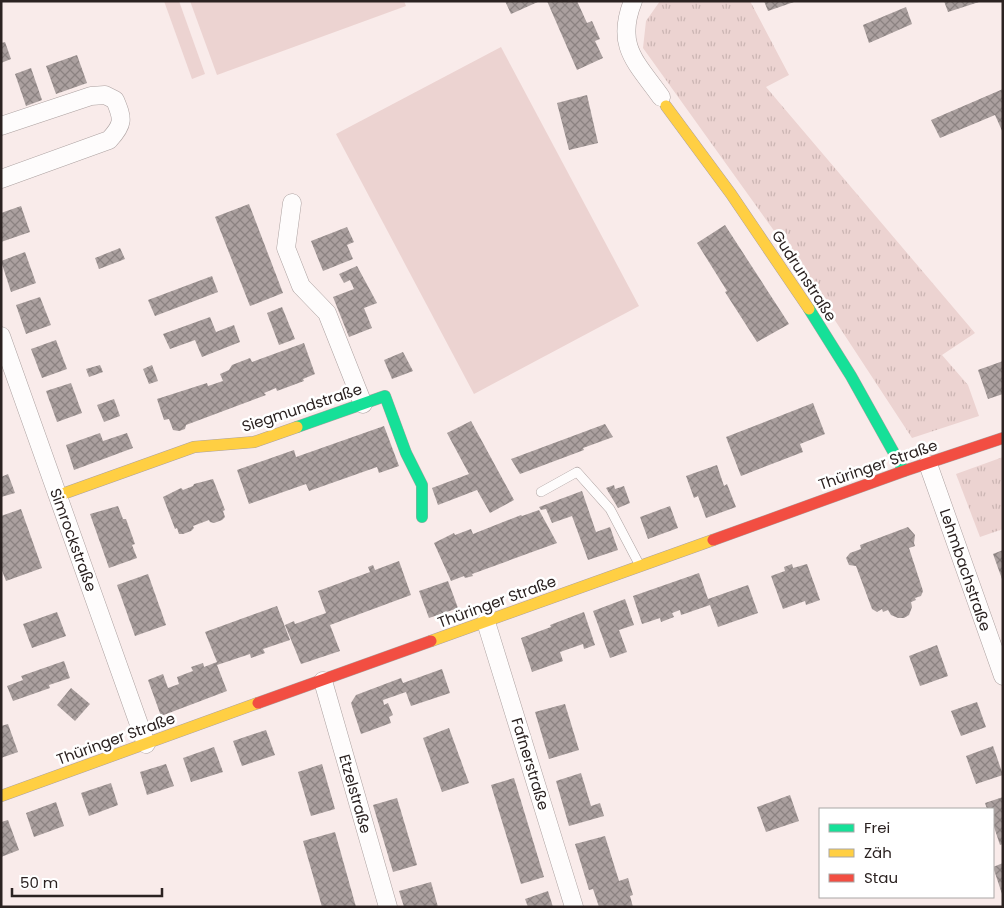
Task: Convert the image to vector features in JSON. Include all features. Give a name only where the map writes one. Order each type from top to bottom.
[{"type":"street","points":[[633,1],[626,20],[627,44],[631,55],[663,102]]},
{"type":"street","points":[[1,126],[91,96],[105,95],[115,100],[120,113],[121,123],[118,131],[109,140],[1,179]]},
{"type":"street","name":"Gudrunstraße","points":[[663,102],[728,188],[838,354],[878,421],[904,472]]},
{"type":"street","points":[[292,203],[286,248],[301,286],[327,313],[362,404]]},
{"type":"street","name":"Simrockstraße","points":[[1,336],[146,744]]},
{"type":"street","name":"Siegmundstraße","points":[[57,496],[194,447],[254,442],[385,396],[406,453],[422,485],[422,517]]},
{"type":"street","name":"Thüringer Straße","points":[[1,796],[1003,438]]},
{"type":"street","name":"Lehmbachstraße","points":[[928,464],[1003,676]]},
{"type":"street","name":"Fafnerstraße","points":[[486,622],[574,907]]},
{"type":"street","name":"Etzelstraße","points":[[323,680],[388,907]]},
{"type":"lane","points":[[541,492],[577,472],[610,509],[640,567]]},
{"type":"green space","points":[[164,1],[179,1],[205,74],[192,79]]},
{"type":"green space","points":[[190,1],[404,1],[406,6],[217,75]]},
{"type":"green space","points":[[660,1],[750,1],[789,75],[766,87],[975,333],[942,355],[968,385],[979,416],[912,438],[800,267],[643,48],[646,21]]},
{"type":"green space","points":[[501,47],[639,306],[474,394],[336,134]]},
{"type":"green space","points":[[1003,457],[1003,529],[980,537],[956,474]]},
{"type":"building","points":[[505,1],[540,1],[511,14]]},
{"type":"building","points":[[547,1],[577,1],[587,23],[592,21],[600,39],[595,41],[603,58],[577,70]]},
{"type":"building","points":[[764,1],[794,1],[794,2],[768,11]]},
{"type":"building","points":[[944,1],[979,1],[979,2],[948,12]]},
{"type":"building","points":[[906,7],[912,24],[869,43],[863,25]]},
{"type":"building","points":[[5,42],[11,59],[1,63],[1,43]]},
{"type":"building","points":[[77,55],[87,83],[56,94],[46,66]]},
{"type":"building","points":[[31,68],[42,100],[26,106],[15,74]]},
{"type":"building","points":[[1003,89],[1003,133],[995,115],[940,138],[931,120]]},
{"type":"building","points":[[587,95],[598,143],[569,150],[557,103]]},
{"type":"building","points":[[249,204],[283,293],[250,306],[215,217]]},
{"type":"building","points":[[21,206],[30,232],[1,242],[1,213]]},
{"type":"building","points":[[725,225],[789,324],[757,342],[697,243]]},
{"type":"building","points":[[347,227],[354,242],[347,245],[353,259],[323,271],[311,241]]},
{"type":"building","points":[[120,248],[125,259],[99,269],[95,258]]},
{"type":"building","points":[[25,252],[36,283],[11,292],[1,261]]},
{"type":"building","points":[[357,266],[377,303],[364,308],[372,328],[349,337],[333,297],[354,289],[350,280],[344,283],[339,274]]},
{"type":"building","points":[[212,276],[218,292],[155,316],[148,300]]},
{"type":"building","points":[[40,297],[51,325],[26,334],[16,305]]},
{"type":"building","points":[[282,307],[295,339],[279,345],[267,313]]},
{"type":"building","points":[[210,317],[216,332],[234,325],[240,342],[202,357],[195,340],[170,349],[163,334]]},
{"type":"building","points":[[56,340],[67,369],[42,378],[31,349]]},
{"type":"building","points":[[304,343],[315,374],[303,379],[304,381],[277,391],[276,388],[264,393],[266,395],[186,425],[185,429],[179,431],[173,430],[169,419],[164,420],[157,399],[207,383],[208,386],[223,381],[220,374],[229,370],[232,365],[250,358],[252,362]]},
{"type":"building","points":[[403,352],[413,371],[392,379],[384,360]]},
{"type":"building","points":[[1003,361],[1003,394],[988,399],[978,370]]},
{"type":"building","points":[[100,365],[103,372],[89,377],[86,369]]},
{"type":"building","points":[[152,365],[158,381],[149,384],[143,369]]},
{"type":"building","points":[[71,383],[82,413],[57,422],[46,391]]},
{"type":"building","points":[[114,399],[120,416],[104,422],[97,405]]},
{"type":"building","points":[[813,403],[825,434],[800,444],[803,452],[741,476],[726,437]]},
{"type":"building","points":[[471,421],[514,500],[490,513],[477,490],[438,505],[432,488],[469,474],[447,433]]},
{"type":"building","points":[[605,424],[613,437],[520,474],[511,459]]},
{"type":"building","points":[[384,426],[399,466],[379,473],[377,467],[309,491],[306,484],[249,504],[237,470],[294,450],[296,457]]},
{"type":"building","points":[[100,433],[103,441],[127,433],[133,448],[74,470],[66,445]]},
{"type":"building","points":[[717,465],[724,486],[727,484],[736,507],[706,518],[698,496],[694,498],[686,476]]},
{"type":"building","points":[[8,474],[15,493],[1,497],[1,477]]},
{"type":"building","points":[[213,479],[225,510],[223,511],[225,517],[214,523],[209,520],[193,526],[194,528],[191,531],[179,534],[177,528],[175,529],[163,497],[181,488],[183,490],[194,484]]},
{"type":"building","points":[[614,485],[615,489],[624,486],[630,503],[618,508],[606,488]]},
{"type":"building","points":[[582,491],[596,532],[610,527],[618,550],[588,560],[572,516],[552,523],[546,509],[541,510],[539,507]]},
{"type":"building","points":[[118,506],[123,519],[126,519],[135,544],[132,545],[137,558],[109,568],[90,514]]},
{"type":"building","points":[[670,506],[678,528],[648,539],[640,517]]},
{"type":"building","points":[[21,509],[42,568],[6,581],[1,568],[1,516]]},
{"type":"building","points":[[539,510],[557,543],[472,574],[473,576],[465,578],[464,576],[451,581],[434,543],[454,533],[455,535],[471,529],[473,534]]},
{"type":"building","points":[[908,527],[915,535],[915,546],[909,548],[923,591],[921,596],[911,602],[912,607],[909,615],[904,618],[898,618],[891,615],[888,610],[883,612],[882,609],[877,612],[872,609],[856,566],[849,565],[846,558],[850,553],[861,549],[860,545]]},
{"type":"building","points":[[1003,550],[1003,579],[1002,579],[993,554]]},
{"type":"building","points":[[399,561],[411,595],[330,625],[340,651],[301,664],[285,625],[294,621],[295,624],[326,613],[318,591],[370,572],[368,567],[373,565],[375,570]]},
{"type":"building","points":[[792,564],[793,568],[807,564],[820,600],[806,605],[805,601],[783,609],[771,576],[785,571],[784,567]]},
{"type":"building","points":[[699,573],[708,599],[748,585],[758,613],[718,627],[710,605],[681,615],[680,610],[672,613],[674,617],[661,622],[660,618],[642,624],[633,596]]},
{"type":"building","points":[[148,574],[166,625],[135,636],[117,585]]},
{"type":"building","points":[[448,581],[458,608],[429,618],[419,591]]},
{"type":"building","points":[[625,599],[634,625],[619,630],[627,652],[610,658],[593,611]]},
{"type":"building","points":[[277,606],[290,640],[263,649],[265,653],[251,658],[250,654],[217,665],[227,691],[161,716],[148,680],[163,674],[168,688],[179,684],[177,677],[193,671],[191,667],[203,663],[204,667],[217,662],[205,632]]},
{"type":"building","points":[[57,612],[66,636],[32,648],[23,624]]},
{"type":"building","points":[[584,612],[595,645],[584,649],[583,644],[560,652],[563,661],[532,672],[521,638]]},
{"type":"building","points":[[937,645],[948,676],[920,686],[909,656]]},
{"type":"building","points":[[64,661],[70,678],[49,685],[50,688],[13,701],[7,686],[23,680],[21,676]]},
{"type":"building","points":[[442,669],[450,693],[411,706],[406,692],[383,700],[384,705],[388,703],[393,715],[389,717],[391,723],[361,734],[351,703],[356,695],[401,678],[403,683]]},
{"type":"building","points":[[71,688],[90,704],[75,721],[57,705]]},
{"type":"building","points":[[977,702],[986,727],[961,736],[951,711]]},
{"type":"building","points":[[565,704],[579,750],[549,759],[535,712]]},
{"type":"building","points":[[8,724],[18,752],[1,758],[1,726]]},
{"type":"building","points":[[449,728],[469,783],[442,792],[423,738]]},
{"type":"building","points":[[266,730],[275,755],[242,766],[233,741]]},
{"type":"building","points":[[993,746],[1003,775],[976,784],[966,756]]},
{"type":"building","points":[[214,747],[223,772],[191,782],[183,758]]},
{"type":"building","points":[[166,764],[174,786],[147,795],[140,772]]},
{"type":"building","points":[[322,764],[335,809],[311,816],[298,772]]},
{"type":"building","points":[[581,773],[591,806],[600,803],[604,816],[569,826],[556,781]]},
{"type":"building","points":[[514,778],[544,877],[521,884],[491,785]]},
{"type":"building","points":[[111,783],[118,805],[89,816],[81,793]]},
{"type":"building","points":[[790,795],[799,821],[766,832],[757,807]]},
{"type":"building","points":[[1003,797],[1003,844],[1000,845],[994,827],[994,808],[987,808],[985,803]]},
{"type":"building","points":[[397,798],[417,865],[393,872],[373,805]]},
{"type":"building","points":[[56,802],[64,826],[34,837],[26,813]]},
{"type":"building","points":[[8,820],[19,850],[1,857],[1,822]]},
{"type":"building","points":[[335,832],[356,907],[322,907],[303,841]]},
{"type":"building","points":[[605,836],[619,881],[628,878],[633,895],[630,896],[633,907],[599,907],[593,889],[589,890],[575,844]]},
{"type":"building","points":[[1003,863],[1003,897],[994,870],[994,867]]},
{"type":"building","points":[[431,882],[438,907],[404,907],[399,891]]},
{"type":"building","points":[[548,891],[553,907],[528,907],[525,899]]},
{"type":"traffic: fast","points":[[809,309],[851,376],[904,471]]},
{"type":"traffic: fast","points":[[297,427],[385,396],[406,453],[422,485],[422,517]]},
{"type":"traffic: slow","points":[[666,106],[731,194],[809,309]]},
{"type":"traffic: slow","points":[[57,496],[194,447],[254,442],[297,427]]},
{"type":"traffic: slow","points":[[431,641],[713,540]]},
{"type":"traffic: slow","points":[[1,796],[258,703]]},
{"type":"traffic: jam","points":[[713,540],[904,471],[1003,438]]},
{"type":"traffic: jam","points":[[258,703],[431,641]]}]
